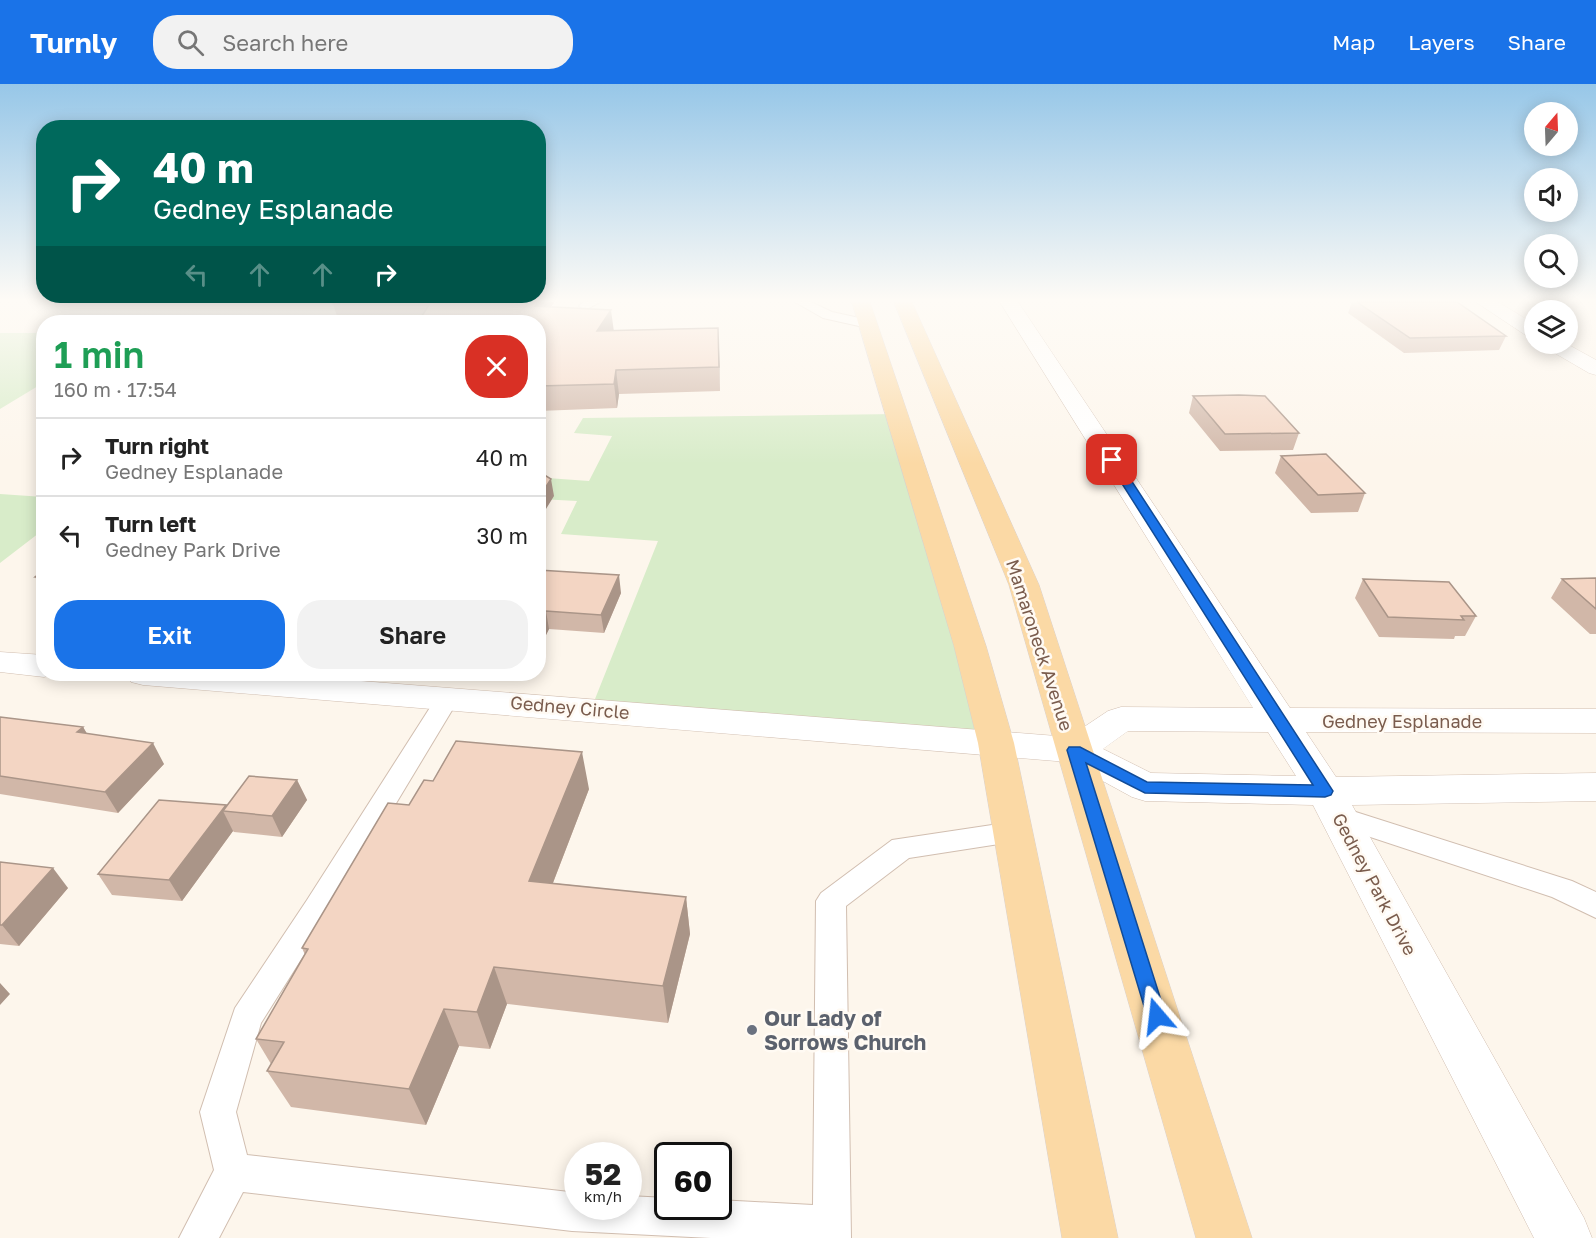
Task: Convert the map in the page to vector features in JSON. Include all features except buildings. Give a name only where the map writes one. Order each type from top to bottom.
[{"type":"main road","points":[[878,356],[966,635],[996,742],[1090,1238]]},
{"type":"main road","name":"Mamaroneck Avenue","points":[[926,356],[1024,585],[1224,1238]]},
{"type":"street","name":"Gedney Park Drive","points":[[1044,356],[1332,804],[1564,1238]]},
{"type":"street","points":[[1573,356],[1596,369]]},
{"type":"street","points":[[0,662],[36,665]]},
{"type":"street","name":"Gedney Circle","points":[[236,681],[996,742]]},
{"type":"street","name":"Gedney Esplanade","points":[[1075,750],[1121,719],[1596,721]]},
{"type":"street","points":[[996,742],[1075,750],[1145,787],[1332,804],[1596,787]]},
{"type":"lane","points":[[198,1238],[233,1172],[218,1112],[246,1018],[317,909],[448,697]]},
{"type":"lane","points":[[1332,804],[1562,889],[1596,906]]},
{"type":"lane","points":[[233,1172],[572,1212],[832,1231],[831,902],[902,848],[1012,831]]},
{"type":"green space","points":[[0,356],[36,356],[36,387],[0,409]]},
{"type":"green space","points":[[897,414],[996,743],[591,709],[658,541],[561,534],[577,501],[546,499],[546,480],[589,481],[612,436],[574,433],[583,418]]},
{"type":"green space","points":[[0,494],[36,496],[36,535],[0,563]]},
{"type":"place","name":"Our Lady of Sorrows Church","points":[[752,1030]]},
{"type":"route","points":[[1112,460],[1325,791],[1145,787],[1075,750],[1157,1016]]}]
